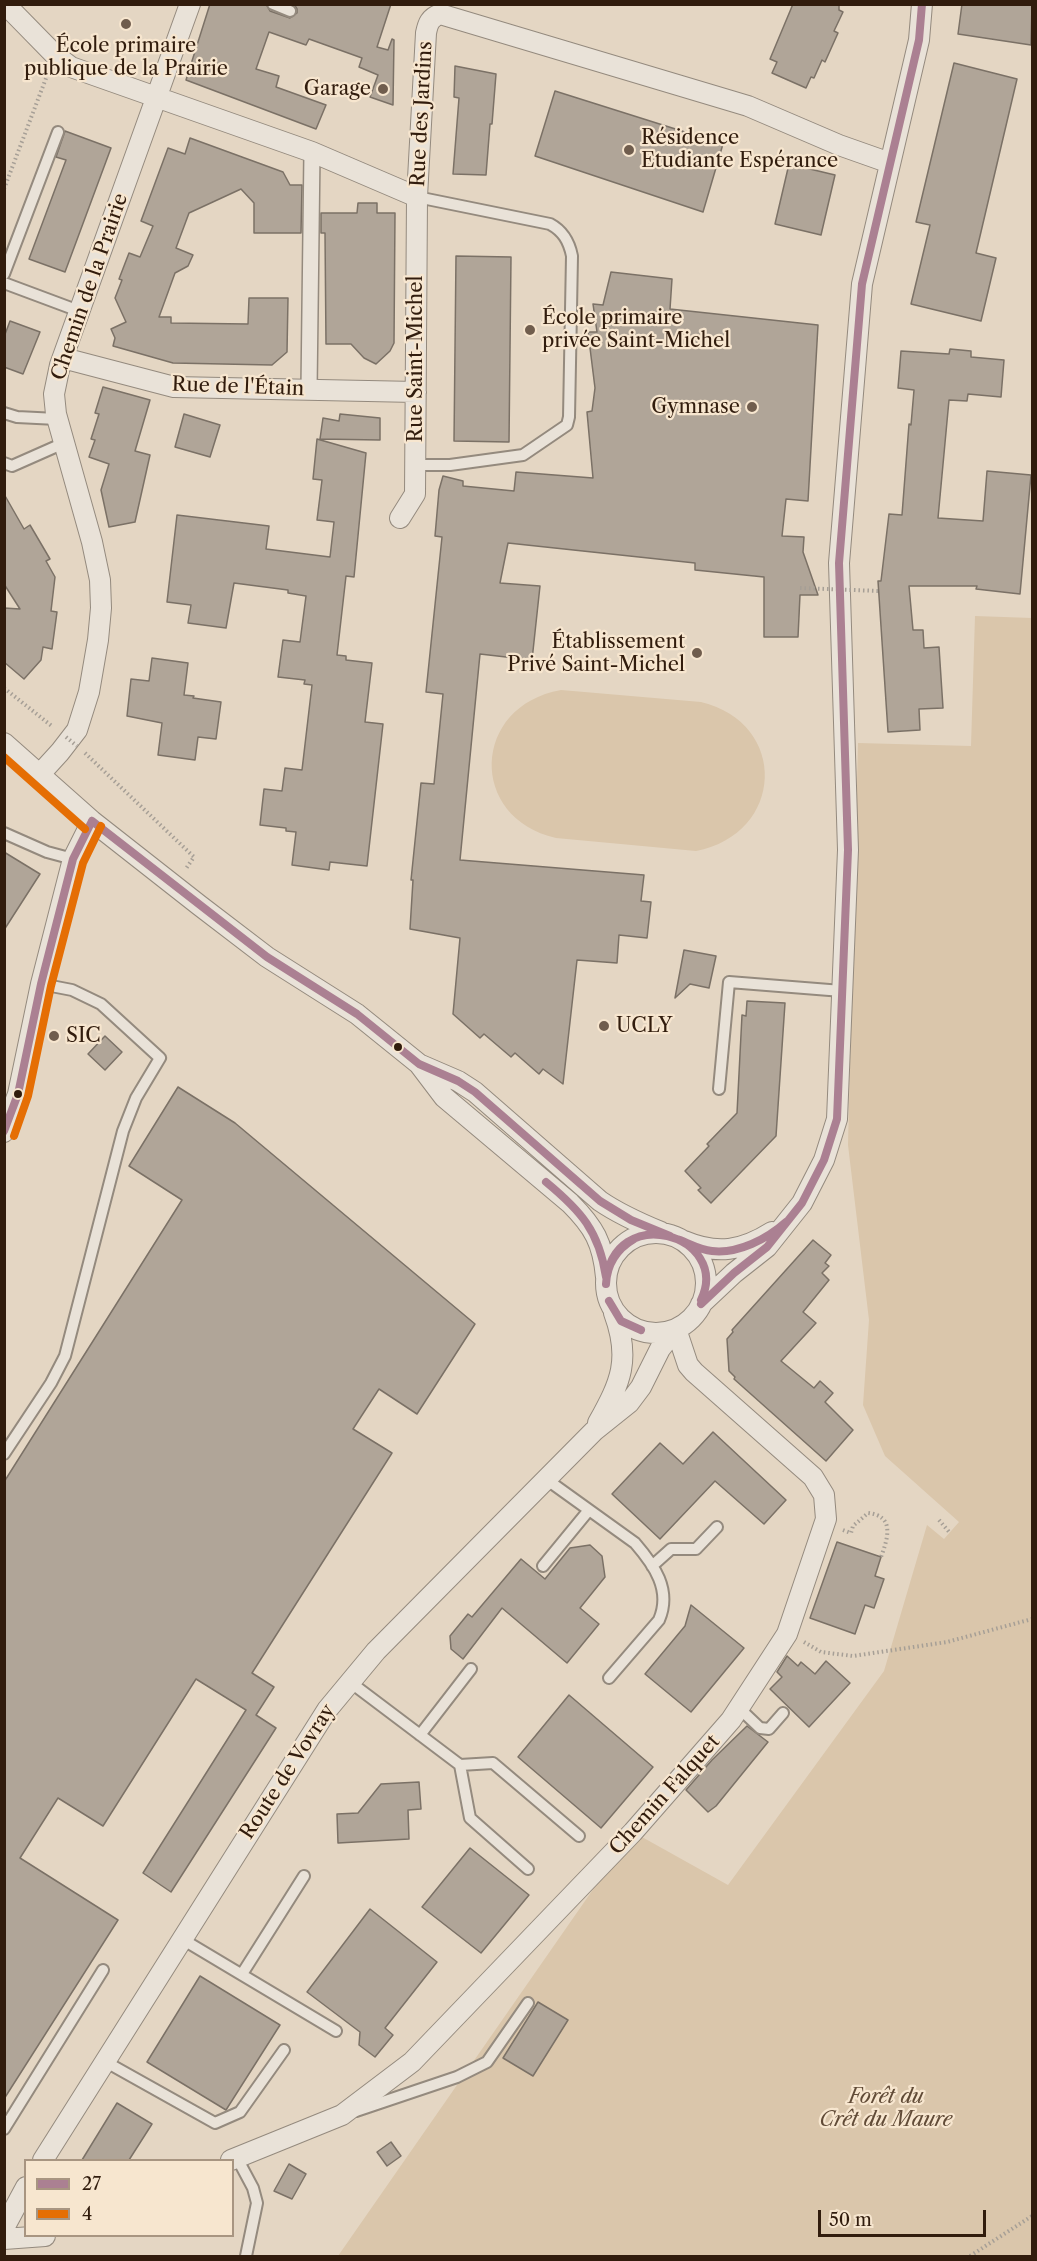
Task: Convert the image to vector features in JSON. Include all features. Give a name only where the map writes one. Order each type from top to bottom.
[{"type":"street","name":"Rue des Jardins","points":[[4,4],[55,56],[71,67],[312,152],[417,197],[426,33],[428,22],[440,14],[748,106],[778,120],[890,163]]},
{"type":"street","name":"Chemin de la Prairie","points":[[39,775],[77,730],[90,684],[101,608],[100,580],[92,542],[57,419],[54,394],[63,358],[190,4]]},
{"type":"street","points":[[4,743],[92,821],[267,957],[357,1014],[419,1064],[444,1097],[570,1203],[584,1217],[602,1246],[606,1292],[618,1316],[639,1331],[651,1333],[676,1329],[691,1319],[701,1304],[766,1247],[802,1203],[816,1180],[837,1119],[848,849],[839,563],[862,284],[919,40],[922,4]]},
{"type":"street","points":[[309,389],[312,152]]},
{"type":"street","name":"Rue Saint-Michel","points":[[400,518],[415,494],[417,197]]},
{"type":"street","name":"Rue de l'Étain","points":[[63,358],[174,387],[416,392]]},
{"type":"street","points":[[4,1132],[18,1094],[41,984],[73,859],[92,821]]},
{"type":"street","points":[[419,1064],[458,1081],[475,1092],[600,1201],[631,1220],[713,1251],[729,1250],[760,1240],[782,1226]]},
{"type":"street","points":[[606,1277],[610,1262],[631,1240],[650,1234],[675,1238],[692,1249],[701,1261],[705,1275],[705,1290],[701,1304]]},
{"type":"street","name":"Route de Vovray","points":[[594,1431],[616,1392],[623,1362],[618,1325],[611,1306]]},
{"type":"street","name":"Route de Vovray","points":[[44,2159],[327,1710],[376,1651],[594,1431],[629,1403],[660,1348],[676,1329]]},
{"type":"street","name":"Chemin Falquet","points":[[234,2159],[342,2115],[412,2062],[633,1832],[731,1719],[787,1634],[825,1519],[824,1495],[813,1477],[694,1372],[688,1365],[676,1329]]},
{"type":"street","points":[[4,2228],[24,2191]]},
{"type":"street","points":[[4,2239],[24,2237]]},
{"type":"lane","points":[[273,4],[290,11]]},
{"type":"lane","points":[[4,274],[58,132]]},
{"type":"lane","points":[[416,465],[450,465],[523,454],[567,425],[572,256],[568,240],[550,224],[417,197]]},
{"type":"lane","points":[[4,283],[80,311]]},
{"type":"lane","points":[[4,413],[17,417],[57,419]]},
{"type":"lane","points":[[4,463],[12,466],[64,443]]},
{"type":"lane","points":[[4,833],[47,852],[73,859]]},
{"type":"lane","points":[[719,1089],[729,982],[842,991]]},
{"type":"lane","points":[[4,1454],[51,1383],[65,1356],[123,1131],[135,1098],[160,1058],[100,1004],[72,990],[41,984]]},
{"type":"lane","points":[[546,1479],[634,1543],[661,1581],[664,1609],[659,1620],[609,1678]]},
{"type":"lane","points":[[543,1566],[589,1510]]},
{"type":"lane","points":[[652,1566],[671,1549],[696,1549],[717,1527]]},
{"type":"lane","points":[[420,1735],[471,1669]]},
{"type":"lane","points":[[350,1682],[460,1765],[493,1763],[579,1836]]},
{"type":"lane","points":[[739,1708],[760,1728],[769,1728],[783,1713]]},
{"type":"lane","points":[[460,1765],[470,1818],[528,1869]]},
{"type":"lane","points":[[242,1974],[304,1876]]},
{"type":"lane","points":[[182,1939],[336,2031]]},
{"type":"lane","points":[[4,2129],[103,1970]]},
{"type":"lane","points":[[342,2115],[457,2076],[487,2062],[528,2003]]},
{"type":"lane","points":[[106,2062],[215,2123],[240,2112],[284,2050]]},
{"type":"lane","points":[[234,2159],[253,2188],[257,2203],[246,2256]]},
{"type":"path","points":[[4,189],[55,56]]},
{"type":"path","points":[[800,588],[879,591]]},
{"type":"path","points":[[4,688],[57,730]]},
{"type":"path","points":[[66,736],[194,857]]},
{"type":"path","points":[[851,1533],[853,1526],[868,1513],[877,1514],[885,1519],[886,1536],[881,1557]]},
{"type":"path","points":[[939,1520],[950,1533]]},
{"type":"path","points":[[787,1634],[820,1652],[853,1656],[947,1642],[1032,1619]]},
{"type":"path","points":[[970,2256],[1032,2216]]},
{"type":"green space","name":"Forêt du Crêt du Maure","points":[[975,616],[1032,618],[1032,2256],[338,2256],[633,1832],[728,1885],[884,1671],[927,1525],[944,1539],[959,1522],[885,1456],[863,1405],[869,1320],[848,1145],[858,743],[971,746]]},
{"type":"green space","points":[[561,690],[701,702],[730,714],[750,732],[762,754],[765,778],[760,802],[747,824],[725,841],[696,851],[556,838],[527,827],[507,809],[495,787],[492,762],[497,739],[510,717],[531,700]]},
{"type":"building","points":[[210,4],[266,4],[270,11],[290,18],[297,13],[294,4],[391,4],[377,47],[388,50],[392,39],[394,40],[393,105],[370,97],[378,75],[359,67],[362,58],[309,39],[306,45],[269,32],[256,69],[279,76],[276,87],[326,105],[316,129],[186,80]]},
{"type":"building","points":[[793,4],[839,4],[839,10],[843,12],[834,31],[838,33],[825,62],[822,60],[814,78],[811,77],[806,88],[772,73],[777,62],[770,59]]},
{"type":"building","points":[[962,4],[1032,4],[1031,45],[958,34]]},
{"type":"building","points":[[954,63],[1017,79],[976,253],[996,258],[981,321],[911,304],[930,225],[916,222]]},
{"type":"building","points":[[455,66],[496,74],[486,175],[453,174],[459,98],[454,97]]},
{"type":"building","name":"Résidence Etudiante Espérance","points":[[555,91],[723,144],[703,212],[535,156]]},
{"type":"building","points":[[65,131],[111,148],[65,272],[29,259],[66,160],[56,157]]},
{"type":"building","points":[[190,138],[283,172],[290,185],[302,185],[301,233],[254,233],[254,203],[241,189],[189,213],[176,248],[193,255],[188,266],[175,273],[159,317],[171,317],[171,323],[248,324],[249,298],[288,298],[287,352],[272,365],[173,363],[113,346],[115,338],[111,329],[126,322],[115,298],[122,280],[119,279],[129,253],[140,257],[153,226],[141,221],[168,148],[185,154]]},
{"type":"building","points":[[789,164],[835,175],[821,235],[775,224]]},
{"type":"building","points":[[358,203],[377,203],[377,213],[395,213],[394,343],[390,351],[376,364],[364,358],[351,344],[326,344],[325,233],[321,233],[321,213],[357,213]]},
{"type":"building","points":[[456,256],[511,257],[509,442],[454,441]]},
{"type":"building","points":[[611,272],[672,279],[670,309],[818,325],[808,501],[786,499],[782,536],[804,537],[803,552],[818,595],[800,595],[798,637],[764,637],[764,577],[695,570],[695,563],[508,543],[500,583],[540,586],[532,660],[480,654],[460,860],[644,875],[641,901],[651,902],[647,938],[619,935],[617,963],[577,960],[563,1084],[543,1069],[539,1074],[515,1053],[511,1057],[484,1034],[480,1038],[453,1014],[460,938],[410,929],[413,880],[411,880],[421,783],[434,784],[443,694],[426,692],[442,537],[435,536],[439,490],[443,476],[463,481],[463,486],[514,491],[516,472],[593,478],[587,412],[592,411],[595,388],[588,332],[597,332],[593,304],[603,305]]},
{"type":"building","points":[[10,321],[40,332],[23,374],[4,367],[4,337]]},
{"type":"building","points":[[950,349],[971,351],[971,357],[1004,360],[1001,397],[968,394],[967,401],[949,400],[938,518],[983,521],[987,471],[1031,475],[1020,594],[976,589],[977,586],[909,586],[913,630],[923,630],[924,648],[939,647],[943,708],[919,709],[920,730],[888,732],[878,581],[881,581],[889,514],[902,515],[909,424],[911,425],[914,390],[898,388],[901,351],[949,354]]},
{"type":"building","points":[[103,387],[150,400],[135,451],[150,455],[135,522],[109,527],[101,490],[109,464],[89,457],[95,440],[91,439],[99,414],[95,413]]},
{"type":"building","points":[[184,414],[220,425],[210,457],[175,447]]},
{"type":"building","points":[[340,414],[380,418],[380,440],[320,439],[323,418],[339,421]]},
{"type":"building","points":[[317,439],[366,453],[354,577],[346,576],[337,655],[346,656],[346,660],[372,663],[365,722],[383,724],[367,866],[330,862],[329,870],[292,865],[296,832],[286,831],[286,828],[260,825],[264,789],[282,791],[285,768],[302,770],[312,685],[304,684],[305,680],[278,677],[283,640],[300,642],[306,596],[288,593],[288,590],[234,583],[226,628],[188,623],[191,605],[167,602],[177,515],[269,526],[266,549],[330,557],[334,522],[317,520],[322,480],[313,479]]},
{"type":"building","points":[[4,494],[24,529],[30,525],[50,559],[46,561],[55,577],[51,611],[57,612],[52,649],[43,647],[41,660],[24,679],[4,662],[4,608],[20,609],[4,584]]},
{"type":"building","points":[[152,658],[188,663],[184,695],[221,702],[216,739],[198,737],[195,760],[158,755],[162,723],[127,716],[131,679],[149,681]]},
{"type":"building","points":[[4,852],[40,874],[4,930]]},
{"type":"building","points":[[684,950],[716,956],[709,988],[690,984],[675,998]]},
{"type":"building","points":[[747,1001],[785,1003],[776,1136],[711,1203],[698,1190],[701,1188],[685,1171],[737,1113],[742,1015],[746,1016]]},
{"type":"building","points":[[105,1036],[122,1052],[105,1070],[88,1054]]},
{"type":"building","points":[[178,1087],[235,1123],[475,1324],[417,1414],[379,1389],[353,1429],[392,1453],[252,1673],[274,1687],[256,1715],[276,1728],[171,1892],[143,1873],[246,1710],[196,1679],[103,1826],[58,1798],[20,1858],[118,1920],[4,2099],[4,1482],[182,1200],[129,1166]]},
{"type":"building","points":[[813,1240],[831,1255],[825,1263],[829,1266],[822,1273],[829,1280],[803,1312],[816,1323],[781,1361],[814,1388],[820,1381],[833,1393],[825,1402],[853,1430],[826,1461],[734,1379],[735,1377],[729,1371],[727,1339],[733,1332],[732,1330]]},
{"type":"building","points":[[713,1432],[786,1500],[764,1524],[715,1481],[660,1539],[612,1494],[660,1443],[683,1464]]},
{"type":"building","points":[[837,1542],[881,1557],[875,1576],[884,1579],[874,1608],[865,1605],[855,1634],[810,1618]]},
{"type":"building","points":[[590,1545],[602,1556],[605,1577],[580,1608],[599,1624],[567,1663],[502,1608],[463,1659],[451,1649],[450,1636],[468,1614],[472,1617],[521,1559],[545,1579],[570,1548]]},
{"type":"building","points":[[691,1605],[744,1648],[691,1712],[645,1674],[685,1626]]},
{"type":"building","points":[[787,1656],[798,1666],[801,1662],[815,1674],[826,1661],[850,1683],[809,1727],[770,1689],[782,1677],[777,1672]]},
{"type":"building","points":[[569,1695],[653,1767],[601,1828],[518,1757]]},
{"type":"building","points":[[747,1726],[768,1742],[716,1806],[708,1812],[686,1790],[712,1760]]},
{"type":"building","points":[[419,1782],[421,1809],[408,1810],[409,1839],[338,1843],[337,1814],[358,1813],[381,1784]]},
{"type":"building","points":[[470,1848],[529,1895],[481,1953],[422,1907]]},
{"type":"building","points":[[370,1909],[437,1962],[385,2028],[393,2035],[375,2057],[359,2045],[360,2032],[307,1992]]},
{"type":"building","points":[[200,1976],[280,2025],[226,2110],[147,2062]]},
{"type":"building","points":[[538,2002],[568,2020],[533,2076],[503,2058]]},
{"type":"building","points":[[117,2103],[152,2124],[130,2159],[83,2159]]},
{"type":"building","points":[[391,2142],[401,2156],[387,2166],[377,2152]]},
{"type":"building","points":[[289,2164],[306,2174],[292,2199],[274,2191]]},
{"type":"transit line","name":"27","points":[[701,1304],[734,1273],[767,1247],[802,1203],[824,1160],[837,1119],[848,850],[839,563],[862,284],[919,40],[922,4]]},
{"type":"transit line","name":"4","points":[[4,757],[85,829]]},
{"type":"transit line","name":"27","points":[[92,821],[267,957],[357,1014],[419,1064],[458,1081],[475,1092],[600,1201],[631,1220],[670,1236]]},
{"type":"transit line","name":"27","points":[[4,1131],[18,1094],[41,984],[73,859],[92,821]]},
{"type":"transit line","name":"4","points":[[14,1136],[28,1096],[51,986],[83,863],[101,826]]},
{"type":"transit line","name":"27","points":[[546,1182],[579,1213],[593,1234],[599,1247],[606,1277]]},
{"type":"transit line","name":"27","points":[[680,1240],[708,1250],[732,1250],[752,1244],[786,1222]]},
{"type":"transit line","name":"27","points":[[606,1284],[613,1258],[628,1242],[647,1235],[667,1236],[686,1244],[700,1258],[706,1277],[701,1300]]},
{"type":"transit line","name":"27","points":[[606,1284],[608,1270],[614,1258],[634,1239]]},
{"type":"transit line","name":"27","points":[[609,1301],[621,1321],[641,1330]]},
{"type":"place","name":"École primaire publique de la Prairie","points":[[126,24]]},
{"type":"place","name":"Garage","points":[[383,89]]},
{"type":"place","name":"Résidence Etudiante Espérance","points":[[629,150]]},
{"type":"place","name":"École primaire privée Saint-Michel","points":[[530,330]]},
{"type":"place","name":"Gymnase","points":[[752,407]]},
{"type":"place","name":"Établissement Privé Saint-Michel","points":[[697,653]]},
{"type":"place","name":"UCLY","points":[[604,1026]]},
{"type":"place","name":"SIC","points":[[54,1036]]}]
